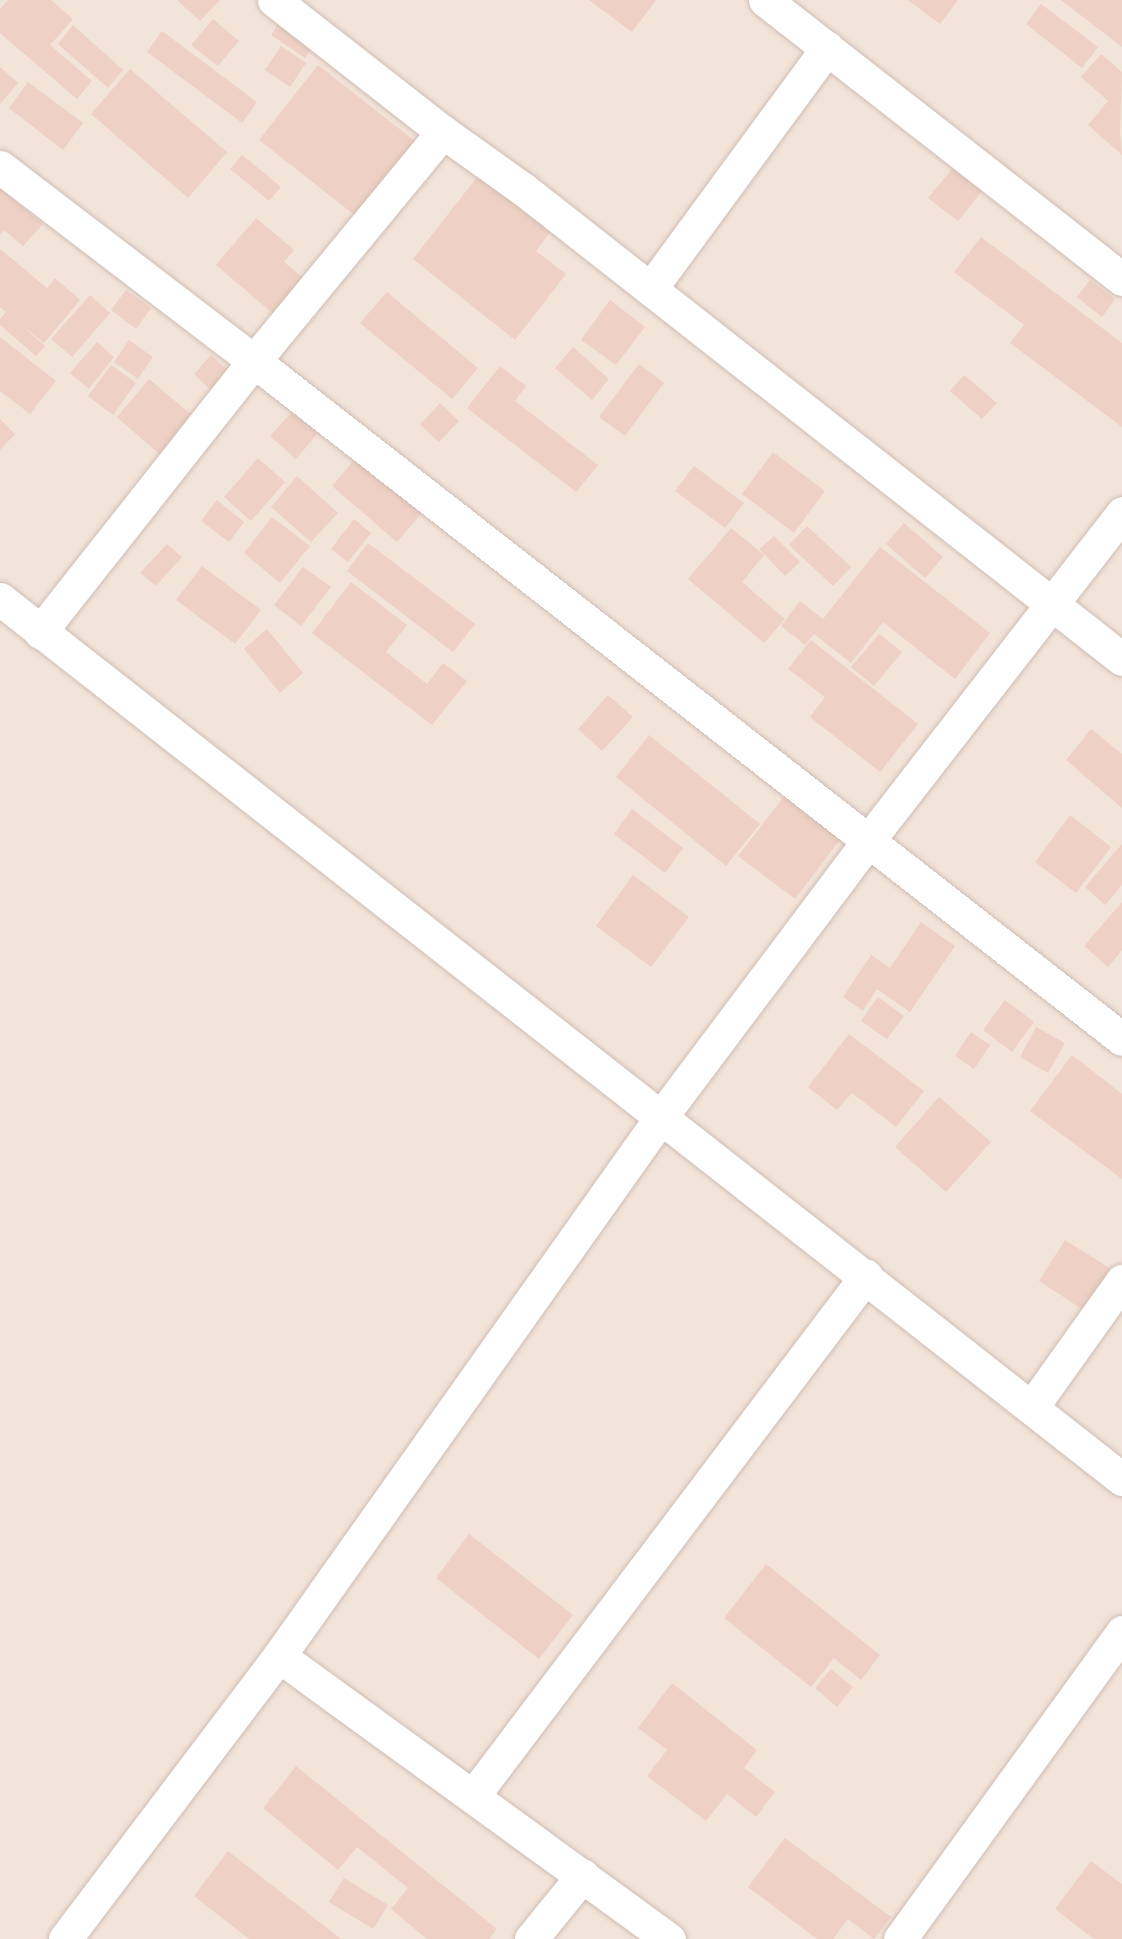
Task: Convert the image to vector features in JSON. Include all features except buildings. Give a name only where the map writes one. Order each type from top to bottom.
[{"type":"street","points":[[274,0],[443,132],[524,189],[1122,659]]},
{"type":"street","points":[[765,0],[1122,279]]},
{"type":"street","points":[[651,288],[827,48]]},
{"type":"street","points":[[40,632],[254,361],[443,132]]},
{"type":"street","points":[[0,168],[254,361],[1122,1039]]},
{"type":"street","points":[[65,1939],[279,1656],[661,1117],[868,841],[1122,513]]},
{"type":"street","points":[[0,599],[1122,1479]]},
{"type":"street","points":[[473,1796],[866,1276]]},
{"type":"street","points":[[1032,1407],[1122,1281]]},
{"type":"street","points":[[900,1939],[1122,1632]]},
{"type":"street","points":[[279,1656],[669,1939]]},
{"type":"street","points":[[531,1939],[583,1875]]},
{"type":"shaded area","points":[[0,0],[1122,0],[1122,1939],[0,1939]]}]
